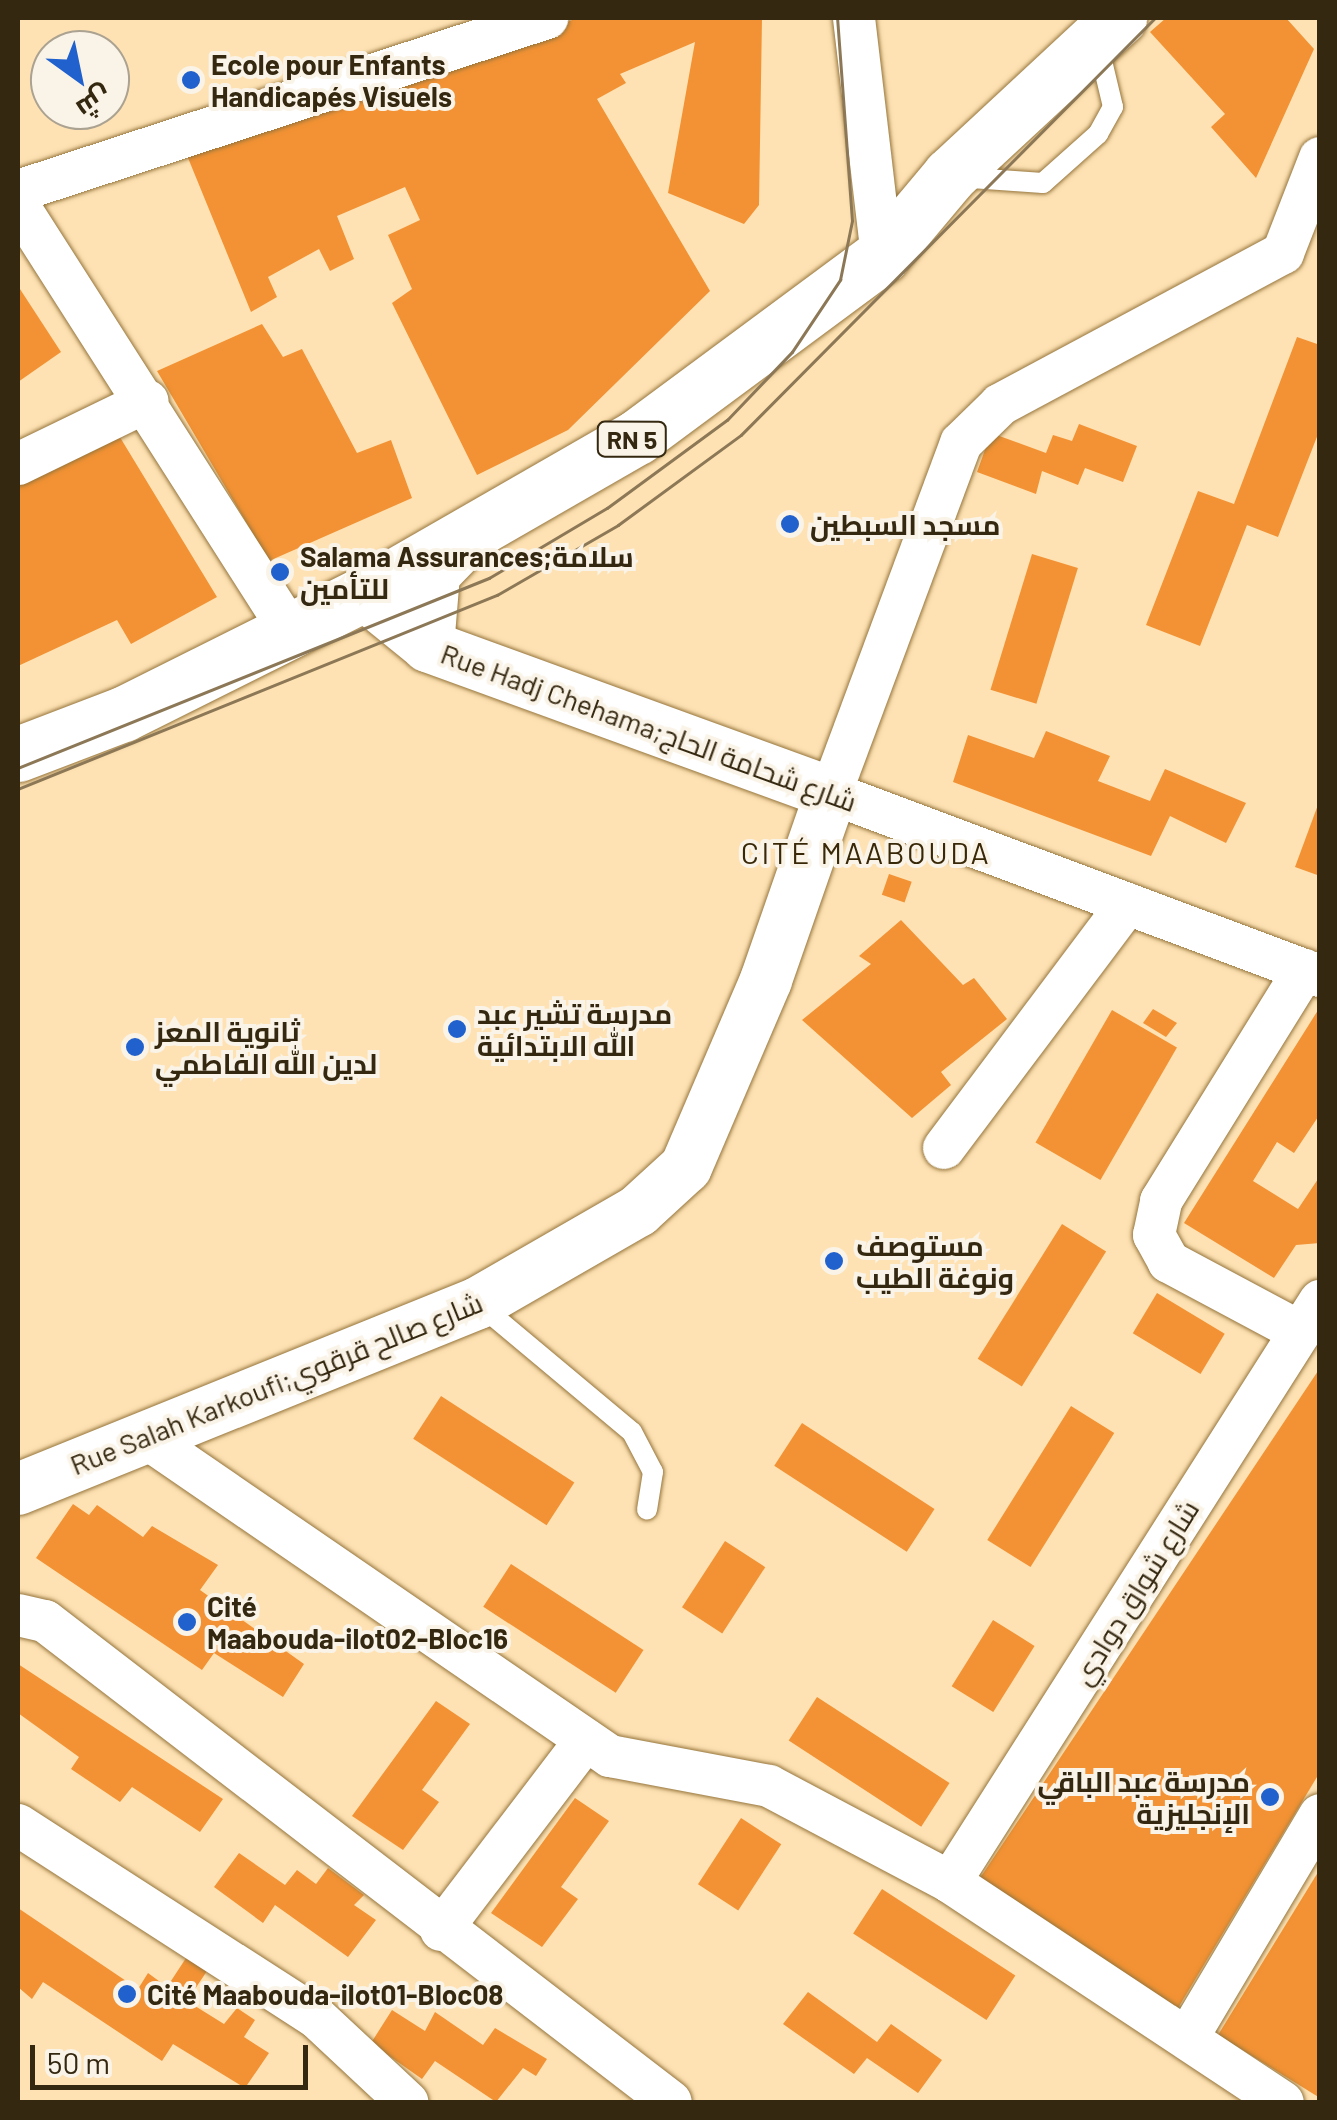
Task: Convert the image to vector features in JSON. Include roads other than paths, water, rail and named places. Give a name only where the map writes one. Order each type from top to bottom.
[{"type":"main road","name":"RN 5","points":[[18,754],[364,594],[637,437],[882,256],[950,175],[1108,28]]},
{"type":"street","points":[[18,191],[547,18]]},
{"type":"street","points":[[854,18],[882,256]]},
{"type":"street","name":"Rue Salah Karkoufi;شارع صالح قرقوي","points":[[18,1489],[478,1304],[638,1210],[686,1167],[766,980],[961,443],[1000,405],[1283,253],[1320,158]]},
{"type":"street","points":[[18,205],[148,401],[290,631]]},
{"type":"street","points":[[18,464],[148,401]]},
{"type":"street","name":"Rue Hadj Chehama;شارع شحامة الحاج","points":[[428,646],[434,574],[474,533]]},
{"type":"street","name":"Rue Hadj Chehama;شارع شحامة الحاج","points":[[364,594],[428,646],[1312,973]]},
{"type":"street","points":[[944,1148],[1127,904]]},
{"type":"street","points":[[1310,1317],[1169,1262],[1154,1235],[1161,1201],[1312,973]]},
{"type":"street","name":"شارع شواق دوادي","points":[[950,1882],[1310,1317]]},
{"type":"street","points":[[142,1436],[610,1756],[769,1786],[950,1882],[1189,2034],[1283,2102]]},
{"type":"street","points":[[18,1615],[45,1621],[441,1930],[671,2102]]},
{"type":"street","points":[[441,1930],[586,1740]]},
{"type":"street","points":[[1189,2034],[1320,1815]]},
{"type":"street","points":[[18,1825],[316,2017],[407,2102]]},
{"type":"lane","points":[[950,175],[1044,183],[1098,134],[1113,107],[1108,28]]},
{"type":"lane","points":[[478,1304],[644,1448],[653,1472],[647,1510]]},
{"type":"tram line","points":[[18,768],[489,578],[607,508],[727,420],[792,352],[840,280],[852,221],[837,18]]},
{"type":"tram line","points":[[18,789],[497,595],[618,525],[741,435],[1155,18]]},
{"type":"place","name":"Ecole pour Enfants Handicapés Visuels","points":[[191,80]]},
{"type":"place","name":"مسجد السبطين","points":[[790,524]]},
{"type":"place","name":"Salama Assurances;سلامة للتأمين","points":[[280,572]]},
{"type":"place","name":"مدرسة تشير عبد الله الابتدائية","points":[[457,1029]]},
{"type":"place","name":"ثانوية المعز لدين الله الفاطمي","points":[[135,1047]]},
{"type":"place","name":"مستوصف ونوغة الطيب","points":[[834,1261]]},
{"type":"place","name":"Cité Maabouda-ilot02-Bloc16","points":[[187,1622]]},
{"type":"place","name":"مدرسة عبد الباقي الإنجليزية","points":[[1270,1797]]},
{"type":"place","name":"Cité Maabouda-ilot01-Bloc08","points":[[127,1994]]},
{"type":"district","name":"CITÉ MAABOUDA","points":[[866,852]]}]
